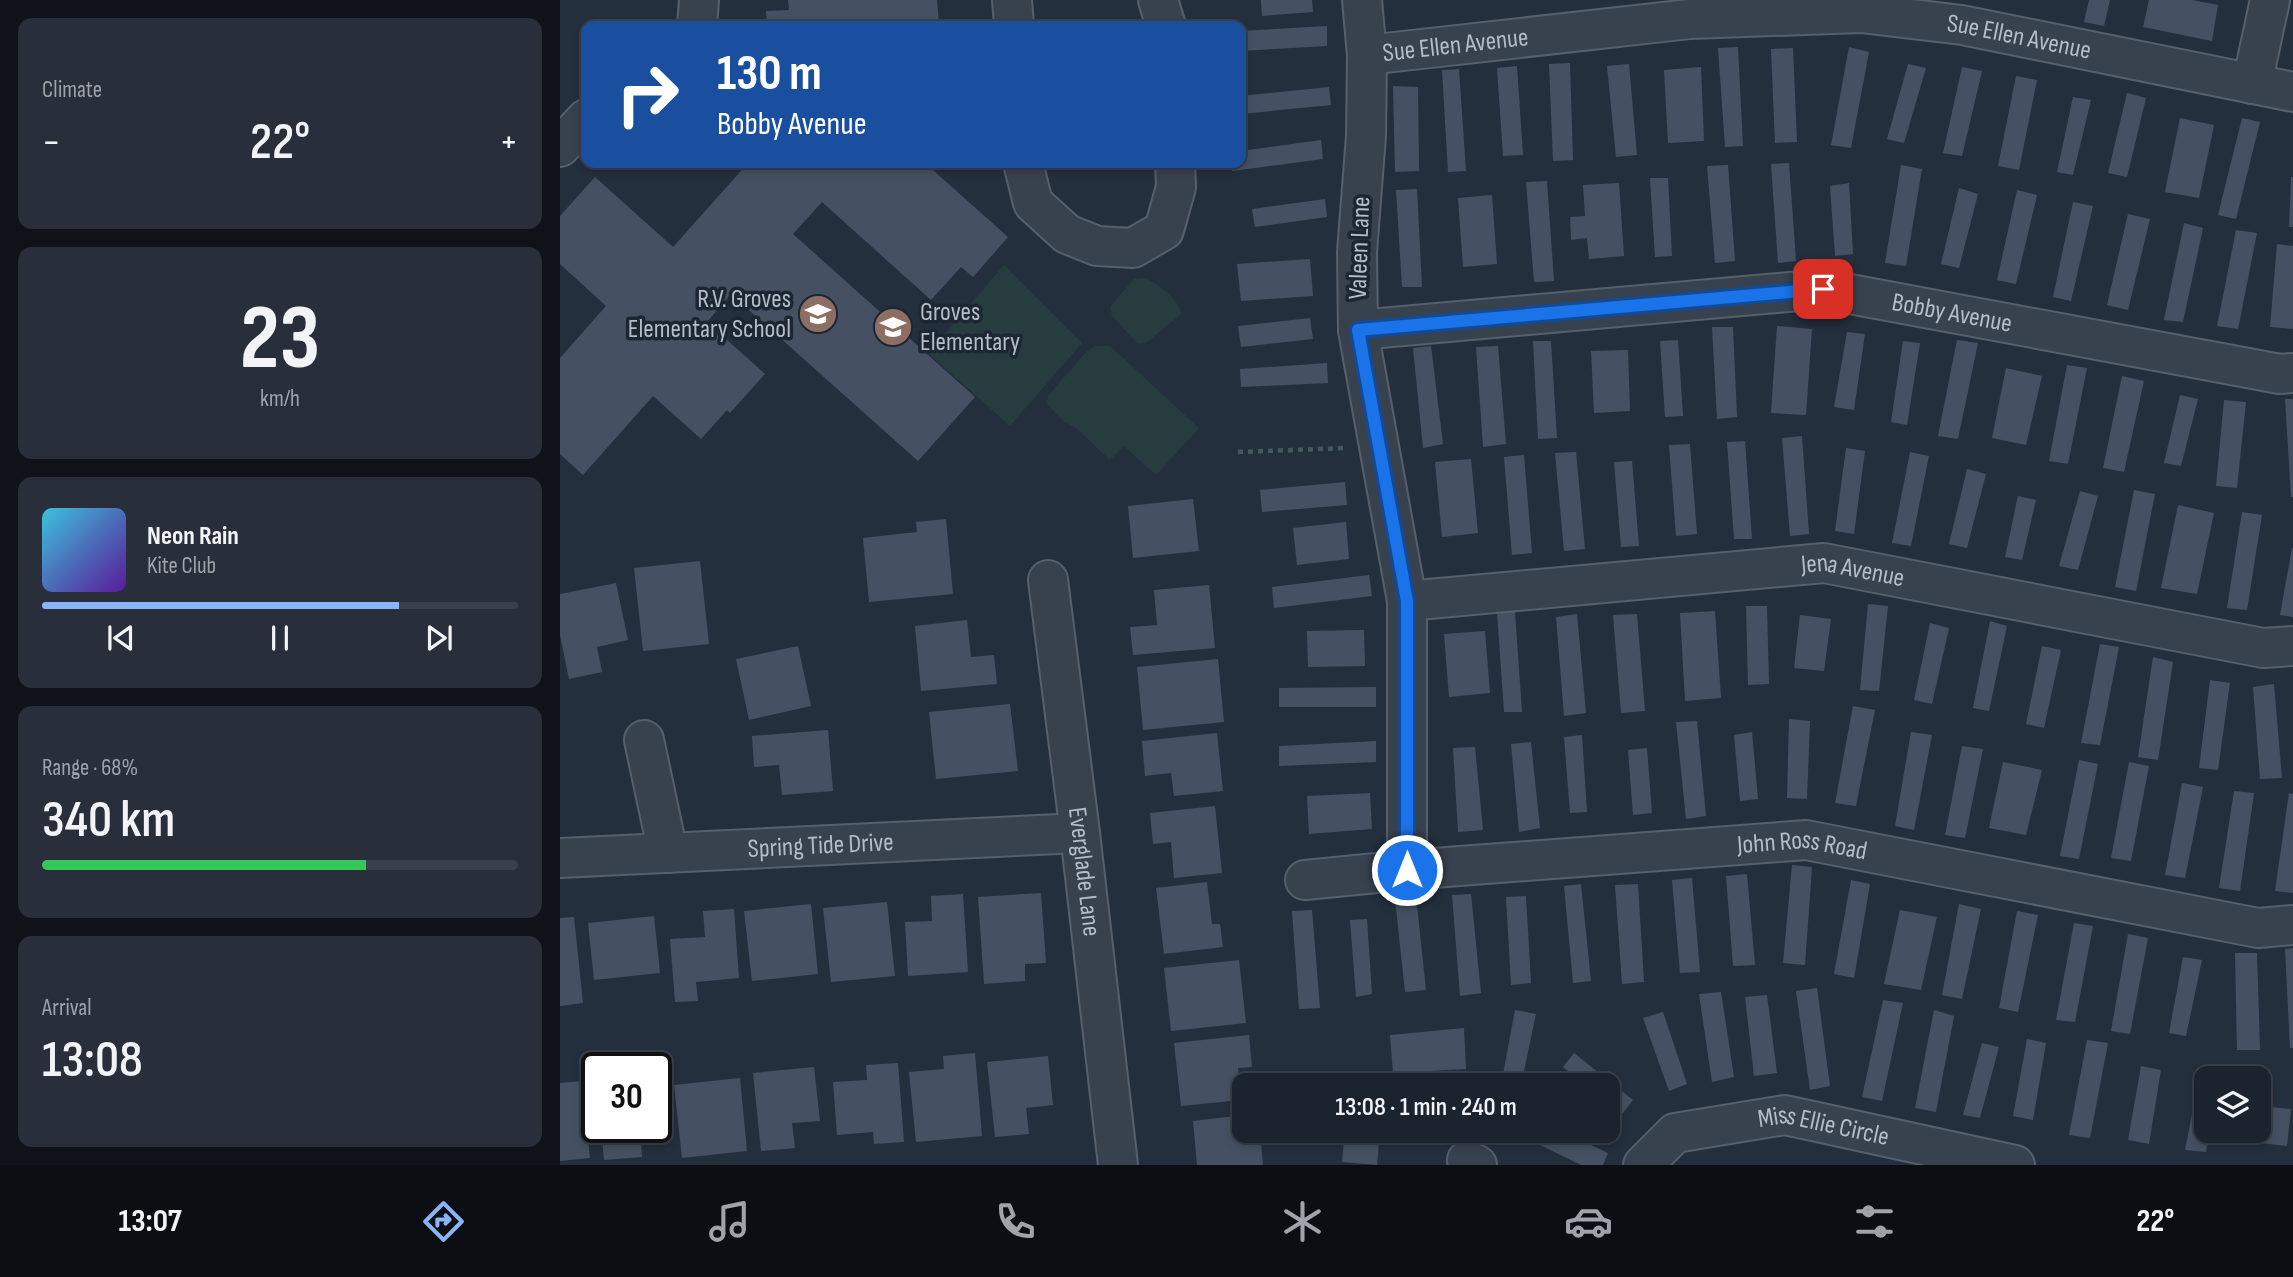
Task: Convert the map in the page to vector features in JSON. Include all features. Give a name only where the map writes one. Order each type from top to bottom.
[{"type":"street","points":[[697,21],[699,0]]},
{"type":"street","points":[[1012,0],[1014,21]]},
{"type":"street","points":[[1158,0],[1164,21]]},
{"type":"street","name":"Valeen Lane","points":[[1362,0],[1367,55],[1366,136],[1357,252],[1358,330],[1407,601],[1407,870]]},
{"type":"street","points":[[2252,84],[2270,0]]},
{"type":"street","name":"Sue Ellen Avenue","points":[[1367,55],[1689,9],[1861,13],[1965,12],[2293,92]]},
{"type":"street","points":[[560,147],[581,124]]},
{"type":"street","points":[[1024,168],[1033,202],[1067,234],[1097,246],[1133,248],[1164,230],[1176,187],[1175,168]]},
{"type":"street","name":"Bobby Avenue","points":[[1358,330],[1823,289],[2280,374],[2293,373]]},
{"type":"street","name":"Jena Avenue","points":[[1407,601],[1824,563],[2263,648],[2293,646]]},
{"type":"street","name":"Everglade Lane","points":[[1048,580],[1118,1165]]},
{"type":"street","points":[[644,740],[668,853]]},
{"type":"street","name":"Spring Tide Drive","points":[[560,858],[1080,833]]},
{"type":"street","name":"John Ross Road","points":[[1305,880],[1806,840],[2258,928],[2293,925]]},
{"type":"street","name":"Miss Ellie Circle","points":[[1643,1165],[1675,1133],[1785,1115],[1948,1158],[2015,1165]]},
{"type":"path","points":[[1238,452],[1347,448]]},
{"type":"green space","points":[[1004,265],[1082,343],[1010,426],[928,353]]},
{"type":"green space","points":[[1143,278],[1166,292],[1181,314],[1146,343],[1138,344],[1112,316],[1110,307],[1134,279]]},
{"type":"green space","points":[[1096,346],[1110,346],[1199,428],[1156,475],[1124,446],[1110,460],[1075,427],[1064,422],[1047,404],[1048,396],[1087,351]]},
{"type":"building","points":[[788,0],[937,0],[939,21],[767,21],[766,11],[789,10]]},
{"type":"building","points":[[1261,0],[1312,0],[1313,12],[1262,16]]},
{"type":"building","points":[[2089,0],[2110,0],[2104,26],[2084,22]]},
{"type":"building","points":[[2149,0],[2192,0],[2218,5],[2212,41],[2143,27]]},
{"type":"building","points":[[1327,26],[1327,46],[1246,51],[1246,31]]},
{"type":"building","points":[[1738,47],[1743,146],[1725,147],[1718,48]]},
{"type":"building","points":[[1849,47],[1869,52],[1851,148],[1831,145]]},
{"type":"building","points":[[1793,48],[1797,142],[1775,143],[1771,49]]},
{"type":"building","points":[[1570,63],[1573,160],[1553,161],[1549,64]]},
{"type":"building","points":[[1629,64],[1637,155],[1616,157],[1607,66]]},
{"type":"building","points":[[1908,64],[1926,68],[1904,143],[1887,139]]},
{"type":"building","points":[[1517,66],[1523,155],[1503,156],[1497,68]]},
{"type":"building","points":[[1701,67],[1704,141],[1668,143],[1664,70]]},
{"type":"building","points":[[1962,67],[1982,71],[1962,156],[1943,153]]},
{"type":"building","points":[[1459,69],[1466,171],[1448,172],[1442,70]]},
{"type":"building","points":[[2016,76],[2037,80],[2019,170],[1998,166]]},
{"type":"building","points":[[1393,86],[1418,87],[1419,171],[1395,172]]},
{"type":"building","points":[[1329,87],[1331,105],[1246,114],[1246,95]]},
{"type":"building","points":[[2127,93],[2146,98],[2127,177],[2108,173]]},
{"type":"building","points":[[2073,97],[2091,100],[2073,175],[2057,172]]},
{"type":"building","points":[[2180,118],[2214,125],[2199,198],[2165,192]]},
{"type":"building","points":[[2242,118],[2260,122],[2236,219],[2218,215]]},
{"type":"building","points":[[1321,140],[1323,159],[1232,171],[1232,168],[1246,168],[1246,150]]},
{"type":"building","points":[[1789,163],[1796,261],[1778,263],[1771,164]]},
{"type":"building","points":[[1728,165],[1735,261],[1715,263],[1707,166]]},
{"type":"building","points":[[1901,165],[1922,169],[1906,266],[1885,263]]},
{"type":"building","name":"R.V. Groves Elementary School","points":[[744,168],[931,168],[1008,237],[973,277],[961,267],[931,300],[822,202],[793,234],[975,397],[918,461],[731,294],[707,322],[765,374],[730,413],[727,410],[701,439],[653,396],[583,475],[560,454],[560,358],[606,306],[560,264],[560,216],[595,177],[673,247]]},
{"type":"building","points":[[2291,177],[2293,227],[2289,227]]},
{"type":"building","points":[[1650,178],[1668,178],[1672,256],[1655,257]]},
{"type":"building","points":[[1547,181],[1554,281],[1534,282],[1526,182]]},
{"type":"building","points":[[1619,183],[1624,256],[1589,259],[1587,238],[1571,240],[1570,217],[1585,216],[1583,185]]},
{"type":"building","points":[[1849,183],[1853,254],[1835,256],[1830,186]]},
{"type":"building","points":[[1959,188],[1978,194],[1959,268],[1941,264]]},
{"type":"building","points":[[1417,189],[1422,287],[1402,287],[1396,190]]},
{"type":"building","points":[[2017,190],[2037,195],[2016,284],[1997,280]]},
{"type":"building","points":[[1492,195],[1497,264],[1463,267],[1458,198]]},
{"type":"building","points":[[1325,199],[1327,217],[1255,227],[1252,209]]},
{"type":"building","points":[[2073,202],[2093,206],[2071,301],[2053,297]]},
{"type":"building","points":[[2128,214],[2150,219],[2128,310],[2107,305]]},
{"type":"building","points":[[2184,223],[2203,228],[2183,322],[2164,320]]},
{"type":"building","points":[[2236,230],[2257,233],[2238,329],[2217,326]]},
{"type":"building","points":[[2277,244],[2293,246],[2293,329],[2270,327]]},
{"type":"building","points":[[1310,259],[1313,296],[1241,301],[1237,264]]},
{"type":"building","points":[[1310,318],[1313,339],[1241,347],[1238,326]]},
{"type":"building","points":[[1777,326],[1812,329],[1806,415],[1771,413]]},
{"type":"building","points":[[1712,327],[1733,327],[1737,417],[1717,419]]},
{"type":"building","points":[[1847,332],[1865,334],[1854,410],[1834,407]]},
{"type":"building","points":[[1678,340],[1683,416],[1665,417],[1660,341]]},
{"type":"building","points":[[1957,340],[1978,343],[1958,439],[1938,436]]},
{"type":"building","points":[[1533,341],[1551,341],[1557,438],[1538,439]]},
{"type":"building","points":[[1903,341],[1920,343],[1907,425],[1891,422]]},
{"type":"building","points":[[1431,346],[1443,444],[1423,448],[1413,348]]},
{"type":"building","points":[[1498,346],[1506,444],[1483,447],[1476,347]]},
{"type":"building","points":[[1628,350],[1630,411],[1594,413],[1591,351]]},
{"type":"building","points":[[1327,363],[1328,383],[1241,387],[1240,369]]},
{"type":"building","points":[[2067,365],[2087,368],[2068,464],[2049,461]]},
{"type":"building","points":[[2006,368],[2042,376],[2026,445],[1992,438]]},
{"type":"building","points":[[2122,376],[2144,381],[2124,472],[2103,468]]},
{"type":"building","points":[[2180,395],[2198,399],[2181,466],[2164,463]]},
{"type":"building","points":[[2285,399],[2293,399],[2293,497],[2291,497]]},
{"type":"building","points":[[2224,400],[2246,402],[2237,488],[2216,486]]},
{"type":"building","points":[[1802,436],[1809,534],[1790,536],[1782,438]]},
{"type":"building","points":[[1745,441],[1752,539],[1734,539],[1727,442]]},
{"type":"building","points":[[1690,444],[1697,534],[1676,536],[1669,445]]},
{"type":"building","points":[[1846,448],[1865,451],[1854,534],[1835,531]]},
{"type":"building","points":[[1576,452],[1585,549],[1564,551],[1555,453]]},
{"type":"building","points":[[1910,452],[1929,456],[1911,546],[1892,543]]},
{"type":"building","points":[[1524,455],[1532,553],[1512,555],[1504,457]]},
{"type":"building","points":[[1471,459],[1478,533],[1442,537],[1435,462]]},
{"type":"building","points":[[1632,461],[1639,546],[1621,547],[1614,462]]},
{"type":"building","points":[[1967,469],[1986,474],[1967,548],[1949,544]]},
{"type":"building","points":[[1345,482],[1347,505],[1262,512],[1260,490]]},
{"type":"building","points":[[2134,490],[2155,494],[2136,591],[2115,587]]},
{"type":"building","points":[[2080,491],[2098,496],[2078,570],[2059,566]]},
{"type":"building","points":[[2018,496],[2036,500],[2022,560],[2005,557]]},
{"type":"building","points":[[1193,499],[1199,551],[1133,558],[1128,506]]},
{"type":"building","points":[[2178,505],[2214,513],[2197,594],[2161,588]]},
{"type":"building","points":[[2242,512],[2262,515],[2247,610],[2227,608]]},
{"type":"building","points":[[946,519],[953,594],[869,602],[863,538],[917,532],[916,522]]},
{"type":"building","points":[[1346,522],[1349,559],[1297,565],[1293,528]]},
{"type":"building","points":[[2293,548],[2293,617],[2280,615]]},
{"type":"building","points":[[700,561],[709,644],[643,651],[634,568]]},
{"type":"building","points":[[1369,575],[1372,596],[1274,608],[1272,587]]},
{"type":"building","points":[[616,583],[628,640],[597,647],[602,672],[569,679],[560,635],[560,594]]},
{"type":"building","points":[[1209,585],[1215,648],[1133,655],[1130,627],[1157,625],[1154,590]]},
{"type":"building","points":[[1868,604],[1888,606],[1879,691],[1860,690]]},
{"type":"building","points":[[1746,606],[1767,606],[1769,684],[1748,685]]},
{"type":"building","points":[[1715,611],[1721,698],[1685,701],[1680,613]]},
{"type":"building","points":[[1497,612],[1515,612],[1522,712],[1504,712]]},
{"type":"building","points":[[1577,614],[1586,713],[1564,716],[1556,617]]},
{"type":"building","points":[[1637,614],[1645,711],[1621,713],[1613,615]]},
{"type":"building","points":[[1800,615],[1831,619],[1824,671],[1794,668]]},
{"type":"building","points":[[967,620],[971,657],[994,655],[997,684],[921,691],[915,626]]},
{"type":"building","points":[[1990,621],[2007,626],[1989,711],[1973,708]]},
{"type":"building","points":[[1930,623],[1949,628],[1932,704],[1914,700]]},
{"type":"building","points":[[1364,630],[1365,666],[1308,667],[1307,631]]},
{"type":"building","points":[[1485,631],[1490,693],[1449,697],[1444,634]]},
{"type":"building","points":[[2100,644],[2119,647],[2100,745],[2081,743]]},
{"type":"building","points":[[798,646],[811,706],[749,720],[736,659]]},
{"type":"building","points":[[2042,646],[2061,650],[2044,728],[2026,724]]},
{"type":"building","points":[[2153,657],[2173,662],[2158,760],[2138,757]]},
{"type":"building","points":[[1218,659],[1224,722],[1143,730],[1137,667]]},
{"type":"building","points":[[2210,680],[2230,683],[2218,770],[2199,768]]},
{"type":"building","points":[[2274,684],[2282,778],[2260,779],[2253,687]]},
{"type":"building","points":[[1376,687],[1376,707],[1279,707],[1279,688]]},
{"type":"building","points":[[1010,704],[1018,771],[936,779],[929,712]]},
{"type":"building","points":[[1853,706],[1875,710],[1856,806],[1835,803]]},
{"type":"building","points":[[1789,719],[1810,721],[1807,799],[1787,798]]},
{"type":"building","points":[[1697,721],[1706,816],[1686,819],[1676,722]]},
{"type":"building","points":[[828,730],[833,791],[782,795],[779,765],[754,767],[752,736]]},
{"type":"building","points":[[1752,732],[1758,799],[1740,801],[1734,735]]},
{"type":"building","points":[[1911,732],[1932,735],[1914,830],[1895,826]]},
{"type":"building","points":[[1217,733],[1223,791],[1174,796],[1171,773],[1145,776],[1142,741]]},
{"type":"building","points":[[1582,735],[1587,812],[1570,813],[1564,737]]},
{"type":"building","points":[[1376,741],[1376,762],[1279,766],[1279,746]]},
{"type":"building","points":[[1531,742],[1540,828],[1519,832],[1511,744]]},
{"type":"building","points":[[1962,746],[1983,749],[1965,838],[1945,835]]},
{"type":"building","points":[[1475,747],[1483,830],[1458,832],[1453,748]]},
{"type":"building","points":[[1647,748],[1652,813],[1633,815],[1628,750]]},
{"type":"building","points":[[2079,760],[2098,764],[2079,859],[2060,856]]},
{"type":"building","points":[[2003,762],[2042,770],[2026,835],[1989,828]]},
{"type":"building","points":[[2129,762],[2149,766],[2131,861],[2111,858]]},
{"type":"building","points":[[2182,783],[2203,787],[2185,878],[2165,875]]},
{"type":"building","points":[[2234,791],[2254,793],[2240,891],[2219,888]]},
{"type":"building","points":[[1370,793],[1372,829],[1309,834],[1307,796]]},
{"type":"building","points":[[2289,793],[2293,794],[2293,893],[2275,891]]},
{"type":"building","points":[[1215,806],[1222,873],[1174,878],[1171,842],[1153,844],[1150,813]]},
{"type":"building","points":[[1792,865],[1812,867],[1805,965],[1783,963]]},
{"type":"building","points":[[1747,874],[1755,965],[1733,966],[1726,876]]},
{"type":"building","points":[[1692,878],[1700,972],[1680,973],[1672,880]]},
{"type":"building","points":[[1851,880],[1870,884],[1854,978],[1834,974]]},
{"type":"building","points":[[1207,882],[1212,924],[1220,924],[1223,947],[1164,954],[1156,888]]},
{"type":"building","points":[[1581,884],[1591,981],[1573,983],[1564,886]]},
{"type":"building","points":[[1638,884],[1644,982],[1622,984],[1615,885]]},
{"type":"building","points":[[1041,893],[1046,963],[1025,964],[1025,981],[984,984],[978,897]]},
{"type":"building","points":[[963,894],[968,972],[908,976],[905,922],[932,921],[931,896]]},
{"type":"building","points":[[1471,894],[1481,993],[1460,996],[1452,895]]},
{"type":"building","points":[[1416,896],[1426,990],[1405,992],[1395,899]]},
{"type":"building","points":[[1526,896],[1531,983],[1511,985],[1506,897]]},
{"type":"building","points":[[887,902],[895,976],[831,982],[823,908]]},
{"type":"building","points":[[811,904],[818,974],[752,981],[744,911]]},
{"type":"building","points":[[1959,904],[1981,909],[1962,999],[1942,995]]},
{"type":"building","points":[[734,909],[739,978],[696,982],[698,1001],[675,1002],[670,939],[705,937],[703,911]]},
{"type":"building","points":[[1312,910],[1320,1008],[1299,1009],[1292,911]]},
{"type":"building","points":[[1900,910],[1937,917],[1921,990],[1884,984]]},
{"type":"building","points":[[2017,911],[2038,915],[2018,1012],[1999,1008]]},
{"type":"building","points":[[654,916],[660,973],[594,980],[588,923]]},
{"type":"building","points":[[574,917],[583,1003],[560,1006],[560,918]]},
{"type":"building","points":[[1367,919],[1372,994],[1356,997],[1350,920]]},
{"type":"building","points":[[2074,923],[2093,926],[2075,1022],[2056,1020]]},
{"type":"building","points":[[2128,934],[2148,938],[2130,1034],[2111,1031]]},
{"type":"building","points":[[2293,948],[2293,1048],[2290,1048],[2285,949]]},
{"type":"building","points":[[2235,953],[2257,953],[2260,1050],[2237,1050]]},
{"type":"building","points":[[2183,957],[2202,960],[2186,1036],[2169,1033]]},
{"type":"building","points":[[1239,960],[1246,1023],[1171,1031],[1164,968]]},
{"type":"building","points":[[1817,988],[1830,1086],[1810,1090],[1796,991]]},
{"type":"building","points":[[1721,992],[1734,1077],[1712,1082],[1699,994]]},
{"type":"building","points":[[1767,995],[1777,1073],[1754,1076],[1745,997]]},
{"type":"building","points":[[1883,1000],[1903,1003],[1882,1101],[1862,1097]]},
{"type":"building","points":[[1515,1010],[1536,1014],[1524,1073],[1503,1073]]},
{"type":"building","points":[[1934,1010],[1954,1016],[1936,1112],[1915,1108]]},
{"type":"building","points":[[1663,1012],[1687,1084],[1669,1091],[1643,1018]]},
{"type":"building","points":[[1464,1028],[1466,1069],[1393,1073],[1390,1035]]},
{"type":"building","points":[[1249,1035],[1252,1067],[1238,1068],[1238,1073],[1232,1073],[1232,1101],[1181,1106],[1174,1043]]},
{"type":"building","points":[[2027,1039],[2046,1043],[2033,1120],[2013,1116]]},
{"type":"building","points":[[2087,1040],[2108,1043],[2090,1138],[2069,1135]]},
{"type":"building","points":[[1982,1043],[1999,1047],[1980,1118],[1963,1115]]},
{"type":"building","points":[[975,1053],[982,1136],[916,1142],[909,1072],[944,1069],[943,1056]]},
{"type":"building","points":[[1574,1053],[1599,1073],[1571,1073],[1563,1067]]},
{"type":"building","points":[[1048,1056],[1053,1105],[1026,1108],[1029,1134],[995,1137],[987,1062]]},
{"type":"building","points":[[898,1063],[904,1142],[874,1144],[873,1132],[837,1135],[833,1082],[867,1080],[866,1065]]},
{"type":"building","points":[[2141,1066],[2161,1070],[2149,1144],[2128,1140]]},
{"type":"building","points":[[814,1067],[820,1121],[792,1123],[795,1148],[761,1151],[753,1073]]},
{"type":"building","points":[[740,1078],[747,1151],[682,1158],[674,1085]]},
{"type":"building","points":[[581,1081],[581,1143],[588,1143],[590,1158],[560,1161],[560,1083]]},
{"type":"building","points":[[1620,1090],[1633,1100],[1622,1114],[1620,1113]]},
{"type":"building","points":[[2194,1104],[2194,1143],[2208,1143],[2206,1152],[2185,1150]]},
{"type":"building","points":[[2271,1107],[2291,1109],[2287,1146],[2260,1143],[2271,1143]]},
{"type":"building","points":[[1232,1116],[1232,1143],[1261,1143],[1263,1165],[1197,1165],[1193,1121]]},
{"type":"building","points":[[602,1143],[641,1143],[642,1157],[604,1160]]},
{"type":"building","points":[[1344,1143],[1379,1143],[1377,1165],[1342,1162]]},
{"type":"building","points":[[1536,1143],[1587,1143],[1608,1153],[1603,1165],[1581,1165]]},
{"type":"place","name":"R.V. Groves Elementary School","points":[[818,314]]},
{"type":"place","name":"Groves Elementary","points":[[893,327]]},
{"type":"route","points":[[1407,870],[1407,601],[1358,330],[1823,289]]}]
